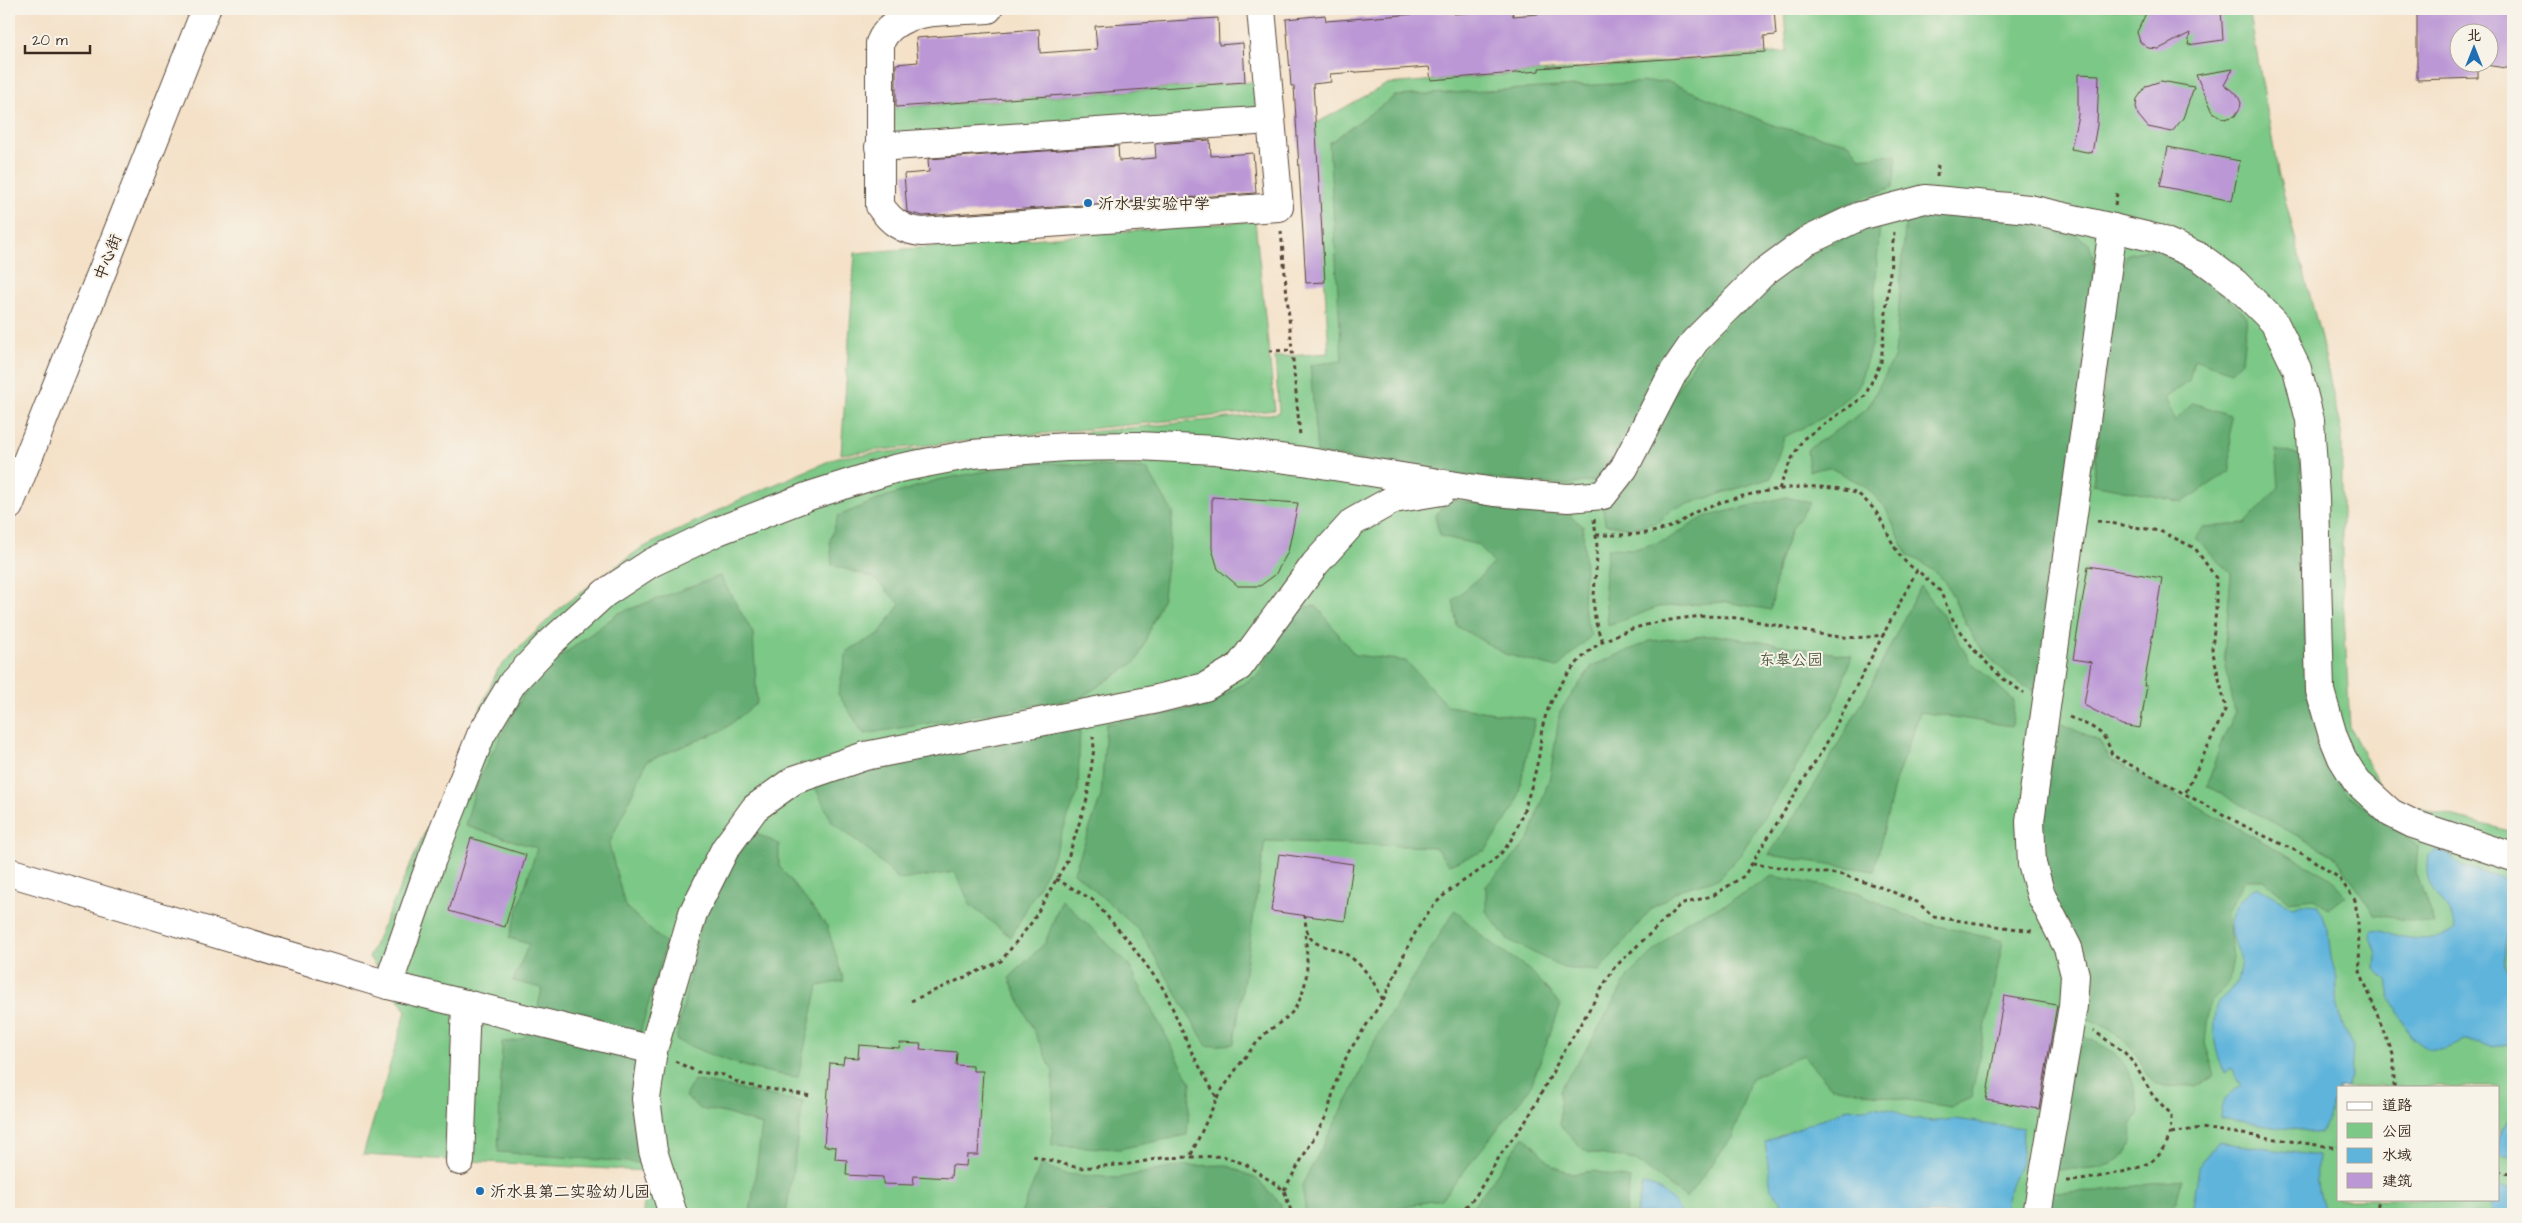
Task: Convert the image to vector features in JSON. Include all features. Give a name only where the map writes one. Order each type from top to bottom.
[{"type":"main road","name":"中心街","points":[[9,506],[206,9]]},
{"type":"main road","points":[[988,9],[917,15],[890,26],[884,35],[879,54],[880,206],[896,225],[907,230],[922,232],[1278,205],[1261,9]]},
{"type":"main road","points":[[879,147],[1270,120]]},
{"type":"main road","points":[[388,985],[432,859],[482,735],[513,682],[549,644],[605,593],[651,563],[718,531],[809,496],[894,468],[972,454],[1066,447],[1138,446],[1215,450],[1303,461],[1471,488],[1568,498],[1603,495],[1624,468],[1673,374],[1695,341],[1764,272],[1804,242],[1860,216],[1925,199],[2029,209],[2159,239],[2200,257],[2235,283],[2274,322],[2297,369],[2310,430],[2315,498],[2320,691],[2333,736],[2342,758],[2357,782],[2391,813],[2413,824],[2513,857]]},
{"type":"main road","points":[[2037,1214],[2070,1022],[2075,975],[2068,948],[2041,895],[2032,864],[2030,820],[2113,228]]},
{"type":"main road","points":[[673,1214],[653,1151],[648,1116],[646,1099],[653,1050],[693,914],[725,849],[755,808],[794,780],[865,756],[1090,712],[1205,687],[1239,667],[1315,564],[1353,522],[1394,499],[1471,488]]},
{"type":"main road","points":[[9,872],[388,985],[653,1050]]},
{"type":"main road","points":[[460,1161],[466,1004]]},
{"type":"path","points":[[1278,205],[1303,461]]},
{"type":"path","points":[[1779,489],[1790,462],[1803,440],[1865,396],[1880,362],[1897,206]]},
{"type":"path","points":[[1269,351],[1292,350]]},
{"type":"path","points":[[1596,535],[1636,536],[1672,527],[1699,510],[1779,489],[1819,486],[1857,493],[1876,510],[1897,553],[1906,565],[1917,570],[1940,591],[1954,622],[1975,651],[2002,678],[2046,706],[2097,730],[2107,740],[2112,755],[2256,832],[2307,856],[2340,878],[2355,900],[2360,971],[2394,1057],[2394,1086]]},
{"type":"path","points":[[1587,496],[1593,514],[1597,548],[1593,603],[1595,628],[1602,642]]},
{"type":"path","points":[[2073,517],[2160,531],[2195,548],[2216,578],[2216,610],[2212,649],[2226,708],[2185,794]]},
{"type":"path","points":[[1446,1214],[1460,1214],[1475,1197],[1503,1151],[1528,1118],[1559,1060],[1614,968],[1680,905],[1714,895],[1744,876],[1825,746],[1917,570]]},
{"type":"path","points":[[1284,1190],[1327,1116],[1336,1082],[1348,1053],[1383,1000],[1417,932],[1437,902],[1456,884],[1492,863],[1512,838],[1528,794],[1539,755],[1543,725],[1553,696],[1573,667],[1602,642],[1643,625],[1696,616],[1735,617],[1846,637],[1868,639],[1885,634]]},
{"type":"path","points":[[912,1001],[1001,961],[1032,922],[1067,861],[1086,799],[1094,748],[1090,712]]},
{"type":"path","points":[[1752,864],[1842,875],[1883,888],[1917,902],[1934,917],[2061,935]]},
{"type":"path","points":[[1056,879],[1093,900],[1130,943],[1165,991],[1191,1051],[1217,1098]]},
{"type":"path","points":[[1190,1157],[1217,1098],[1234,1071],[1266,1033],[1292,1012],[1303,994],[1308,965],[1305,916]]},
{"type":"path","points":[[1305,931],[1313,941],[1352,958],[1370,977],[1383,1000]]},
{"type":"path","points":[[2043,1179],[2092,1179],[2133,1171],[2149,1164],[2162,1151],[2171,1133],[2171,1114],[2153,1096],[2135,1065],[2125,1053],[2094,1031],[2070,1022]]},
{"type":"path","points":[[653,1050],[697,1072],[724,1075],[741,1084],[811,1096]]},
{"type":"path","points":[[2171,1133],[2201,1128],[2337,1148]]},
{"type":"path","points":[[1033,1156],[1079,1168],[1190,1157],[1223,1156],[1247,1165],[1284,1190],[1292,1214]]},
{"type":"path","points":[[2500,1171],[2513,1174]]},
{"type":"path","points":[[2376,1214],[2378,1200]]},
{"type":"green space","name":"东皋公园","points":[[1784,9],[2249,9],[2278,172],[2320,334],[2342,436],[2342,576],[2350,728],[2388,800],[2513,832],[2513,1214],[643,1214],[645,1171],[363,1155],[406,1011],[369,957],[498,669],[562,606],[640,549],[739,500],[838,457],[1279,413],[1275,357],[1329,353],[1315,124],[1387,84],[1787,52]]},
{"type":"green space","points":[[1666,81],[1778,127],[1849,143],[1860,158],[1897,154],[1893,187],[1815,216],[1744,274],[1669,348],[1617,457],[1602,479],[1568,485],[1468,476],[1317,453],[1310,365],[1342,361],[1329,143],[1395,96]]},
{"type":"green space","points":[[1254,82],[1256,113],[895,139],[892,108]]},
{"type":"green space","points":[[1931,207],[2067,228],[2089,244],[2096,268],[2041,696],[2007,675],[1975,641],[1945,581],[1921,561],[1908,556],[1885,507],[1865,486],[1829,467],[1809,471],[1807,450],[1867,409],[1895,356],[1906,215]]},
{"type":"green space","points":[[1255,221],[1275,410],[841,454],[855,253]]},
{"type":"green space","points":[[1880,221],[1871,346],[1858,388],[1824,417],[1784,437],[1771,478],[1672,509],[1659,522],[1632,528],[1605,524],[1602,502],[1705,347],[1776,277],[1828,245]]},
{"type":"green space","points":[[2156,248],[2201,275],[2247,316],[2242,361],[2231,372],[2194,359],[2189,381],[2165,398],[2175,421],[2193,403],[2230,415],[2231,470],[2183,502],[2093,484],[2117,278],[2128,254]]},
{"type":"green space","points":[[2276,449],[2300,456],[2304,608],[2310,707],[2343,791],[2418,846],[2416,872],[2434,924],[2375,915],[2336,857],[2207,786],[2220,746],[2235,713],[2224,656],[2231,574],[2195,537],[2203,527],[2245,524],[2279,487]]},
{"type":"green space","points":[[1035,462],[1147,469],[1173,513],[1163,597],[1137,661],[1080,698],[864,734],[838,694],[847,651],[879,634],[900,604],[874,578],[832,565],[830,540],[838,516],[885,497],[937,480]]},
{"type":"green space","points":[[1786,497],[1810,503],[1791,530],[1778,565],[1771,610],[1726,602],[1658,607],[1608,626],[1604,586],[1608,548],[1635,549],[1666,540],[1704,517]]},
{"type":"green space","points":[[1448,500],[1566,513],[1583,526],[1585,570],[1583,606],[1591,636],[1557,668],[1505,654],[1457,626],[1453,600],[1479,578],[1493,563],[1479,545],[1440,536],[1435,516]]},
{"type":"green space","points":[[720,576],[753,633],[757,703],[723,730],[647,761],[609,844],[625,906],[666,944],[640,1033],[538,1007],[542,988],[513,981],[529,944],[509,938],[537,848],[465,826],[478,780],[533,677],[619,613]]},
{"type":"green space","points":[[1920,586],[1944,617],[1971,662],[2014,701],[2012,726],[1920,712],[1895,782],[1874,871],[1769,855],[1817,781],[1864,699]]},
{"type":"green space","points":[[1316,606],[1355,655],[1406,661],[1448,706],[1535,719],[1516,805],[1486,850],[1449,865],[1435,847],[1265,841],[1234,1044],[1207,1046],[1140,931],[1074,872],[1101,797],[1106,724],[1201,708],[1258,675],[1295,607]]},
{"type":"green space","points":[[1715,635],[1852,656],[1832,711],[1740,855],[1718,879],[1681,889],[1652,908],[1599,971],[1563,968],[1507,939],[1486,911],[1486,886],[1529,840],[1550,776],[1560,711],[1592,666],[1650,641]]},
{"type":"green space","points":[[2057,722],[2099,741],[2110,759],[2332,879],[2345,896],[2328,909],[2315,898],[2289,901],[2264,880],[2244,880],[2227,912],[2233,958],[2229,982],[2209,1005],[2205,1043],[2215,1075],[2196,1087],[2163,1086],[2154,1082],[2135,1053],[2123,1040],[2104,1026],[2081,1015],[2044,877],[2040,822]]},
{"type":"green space","points":[[1080,726],[1078,792],[1048,869],[1011,937],[971,906],[955,872],[899,880],[867,849],[832,822],[814,785],[872,767]]},
{"type":"green space","points":[[755,833],[779,844],[779,866],[827,926],[844,981],[818,986],[798,1077],[767,1072],[736,1063],[676,1040],[701,923],[721,877]]},
{"type":"green space","points":[[1772,876],[1857,892],[1921,922],[2003,941],[1971,1098],[1950,1107],[1831,1087],[1803,1055],[1751,1078],[1732,1138],[1686,1198],[1635,1160],[1586,1152],[1560,1125],[1559,1090],[1590,1043],[1629,975],[1686,921],[1726,904]]},
{"type":"green space","points":[[1062,899],[1128,964],[1191,1083],[1187,1135],[1119,1149],[1052,1145],[1053,1072],[1009,978],[1045,943]]},
{"type":"green space","points":[[1455,910],[1484,938],[1530,970],[1561,1005],[1530,1088],[1442,1199],[1364,1214],[1306,1214],[1302,1185],[1350,1095],[1378,1034]]},
{"type":"green space","points":[[533,1028],[639,1056],[635,1121],[640,1163],[498,1152],[502,1042],[519,1040]]},
{"type":"green space","points":[[2075,1034],[2104,1046],[2122,1062],[2133,1083],[2139,1113],[2132,1126],[2130,1145],[2125,1154],[2117,1161],[2097,1168],[2053,1169]]},
{"type":"green space","points":[[694,1080],[803,1102],[786,1214],[750,1214],[762,1125],[725,1113],[700,1109],[685,1096]]},
{"type":"green space","points":[[1524,1136],[1553,1166],[1572,1174],[1594,1171],[1630,1179],[1625,1214],[1468,1214]]},
{"type":"green space","points":[[1041,1164],[1065,1174],[1118,1178],[1180,1166],[1226,1165],[1257,1179],[1281,1204],[1281,1214],[1021,1214]]},
{"type":"green space","points":[[2182,1180],[2176,1203],[2165,1214],[2044,1214],[2049,1192],[2096,1191]]},
{"type":"water","points":[[2436,850],[2444,852],[2465,868],[2497,876],[2509,886],[2513,896],[2504,947],[2505,964],[2513,978],[2513,1045],[2490,1047],[2480,1043],[2465,1041],[2442,1050],[2431,1050],[2421,1045],[2411,1037],[2390,997],[2387,980],[2375,969],[2376,954],[2370,937],[2372,930],[2382,930],[2399,936],[2421,939],[2450,933],[2456,929],[2453,918],[2432,889],[2428,880],[2428,855]]},
{"type":"water","points":[[2257,887],[2293,907],[2302,904],[2318,905],[2328,932],[2331,958],[2337,978],[2336,997],[2342,1023],[2353,1047],[2351,1077],[2346,1086],[2337,1086],[2336,1099],[2321,1133],[2220,1118],[2223,1103],[2241,1086],[2231,1069],[2225,1073],[2221,1065],[2216,1049],[2215,1013],[2219,1002],[2237,981],[2241,962],[2233,941],[2230,922],[2235,908],[2250,891]]},
{"type":"water","points":[[1874,1107],[1893,1110],[1912,1119],[1935,1121],[1954,1119],[2023,1128],[2021,1160],[2010,1188],[2005,1214],[1781,1214],[1781,1200],[1771,1190],[1765,1142],[1847,1109]]},
{"type":"water","points":[[2513,1110],[2513,1158],[2500,1156],[2500,1133]]},
{"type":"water","points":[[2218,1142],[2318,1156],[2317,1186],[2325,1214],[2182,1214],[2192,1213],[2199,1167]]},
{"type":"water","points":[[1643,1184],[1650,1185],[1665,1194],[1682,1214],[1636,1214]]},
{"type":"water","points":[[2500,1187],[2513,1189],[2513,1214],[2493,1214],[2489,1200],[2500,1200]]},
{"type":"building","points":[[1512,9],[1513,16],[1563,12],[1563,9],[1774,9],[1776,35],[1764,36],[1765,52],[1539,68],[1539,71],[1431,80],[1429,67],[1330,74],[1331,82],[1313,84],[1325,282],[1306,283],[1294,86],[1291,86],[1286,19],[1325,15],[1326,21],[1453,11],[1454,14]]},
{"type":"building","points":[[2148,9],[2221,9],[2223,40],[2188,45],[2190,33],[2159,49],[2148,48],[2140,42],[2137,32]]},
{"type":"building","points":[[2417,9],[2513,9],[2513,69],[2500,67],[2500,22],[2450,22],[2450,72],[2478,72],[2478,78],[2417,80]]},
{"type":"building","points":[[1218,18],[1219,45],[1243,43],[1245,82],[896,107],[896,64],[918,62],[916,38],[1039,29],[1040,53],[1097,49],[1095,26]]},
{"type":"building","points":[[2233,69],[2224,85],[2237,94],[2241,103],[2235,116],[2225,119],[2213,112],[2196,75]]},
{"type":"building","points":[[2078,74],[2099,75],[2097,125],[2092,153],[2071,149],[2078,115]]},
{"type":"building","points":[[2161,81],[2194,87],[2183,118],[2172,132],[2148,127],[2138,115],[2136,107],[2137,99],[2146,86]]},
{"type":"building","points":[[1210,140],[1211,156],[1253,153],[1256,193],[923,216],[907,212],[904,174],[929,172],[928,159],[1118,146],[1119,161],[1156,158],[1155,144]]},
{"type":"building","points":[[2168,147],[2240,161],[2232,201],[2160,186]]},
{"type":"building","points":[[1212,497],[1298,503],[1288,552],[1275,575],[1260,586],[1238,586],[1218,569],[1212,549]]},
{"type":"building","points":[[2088,566],[2162,578],[2144,686],[2147,686],[2140,728],[2122,725],[2084,705],[2091,662],[2073,659]]},
{"type":"building","points":[[471,838],[526,855],[505,927],[449,911]]},
{"type":"building","points":[[1279,854],[1353,864],[1345,921],[1271,911]]},
{"type":"building","points":[[2004,996],[2057,1005],[2039,1109],[1986,1100]]},
{"type":"building","points":[[900,1043],[921,1044],[920,1049],[957,1052],[956,1065],[973,1066],[973,1071],[983,1071],[978,1155],[967,1155],[966,1166],[952,1165],[951,1178],[914,1176],[913,1185],[883,1184],[883,1177],[846,1175],[847,1160],[835,1159],[836,1147],[824,1146],[830,1063],[843,1064],[844,1057],[858,1058],[859,1045],[899,1048]]},
{"type":"place","name":"沂水县实验中学","points":[[1088,203]]},
{"type":"place","name":"沂水县第二实验幼儿园","points":[[480,1191]]}]
